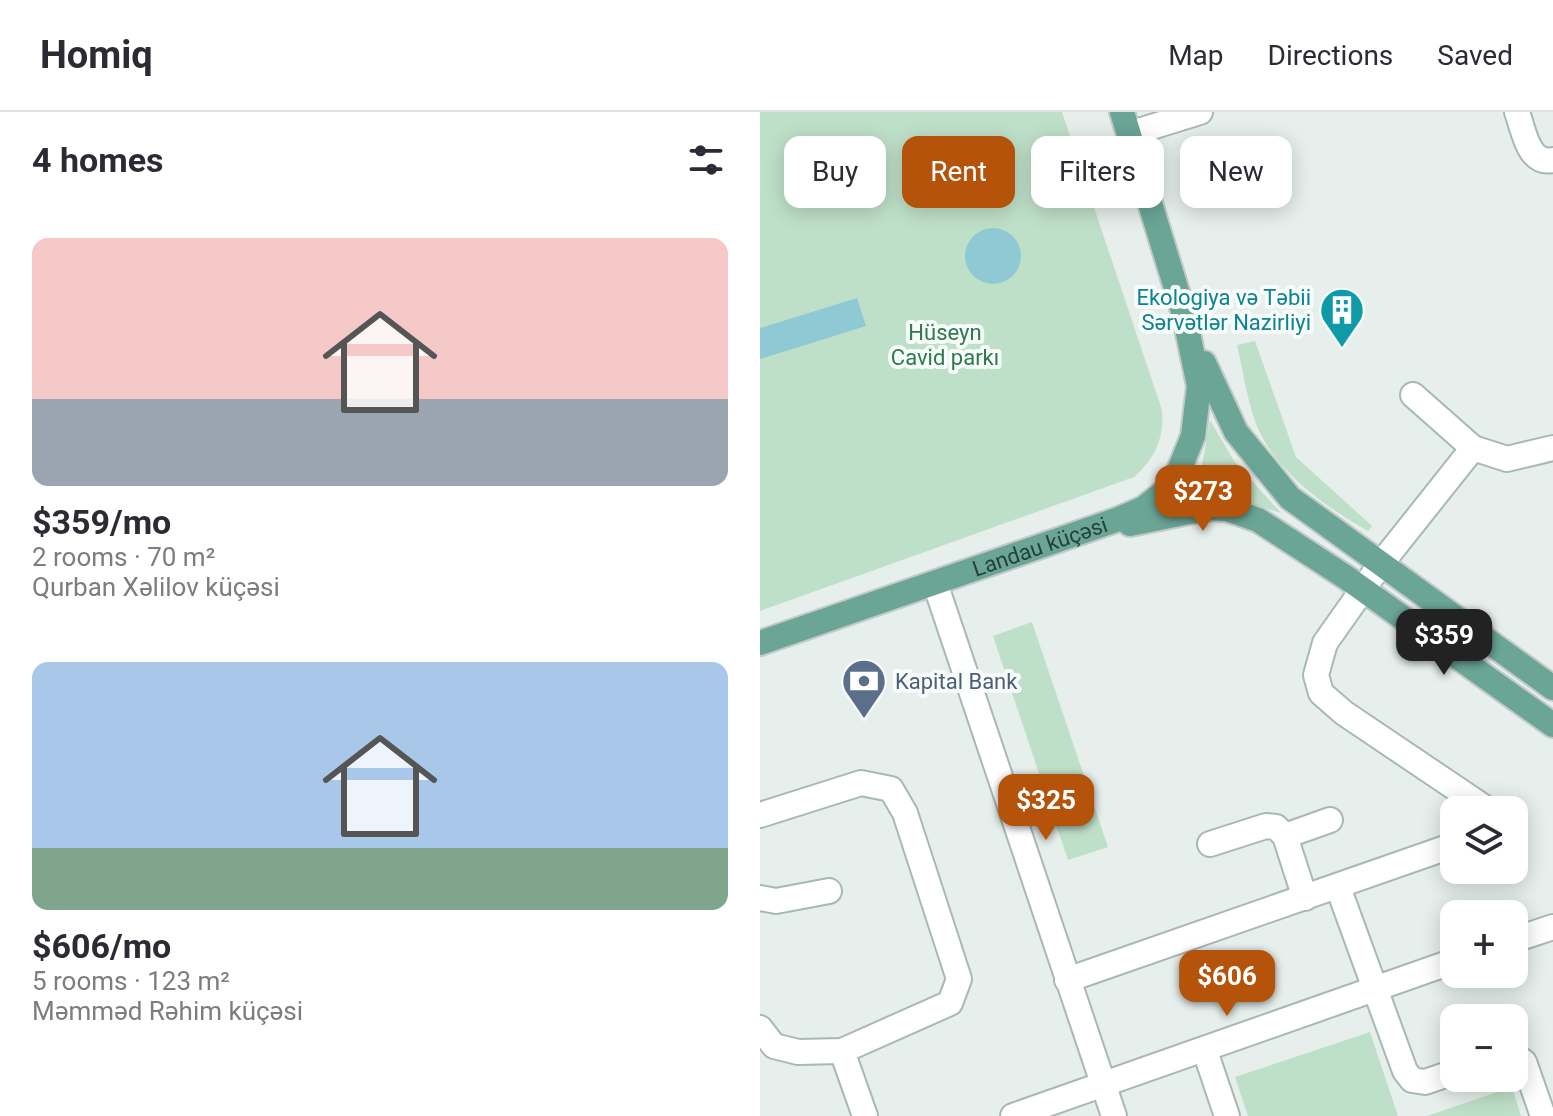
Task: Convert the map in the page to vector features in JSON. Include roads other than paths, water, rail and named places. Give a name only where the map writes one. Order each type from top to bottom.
[{"type":"main road","name":"Landau küçəsi","points":[[760,643],[1144,508],[1173,485],[1193,436],[1199,386],[1184,314],[1124,118]]},
{"type":"main road","points":[[1184,314],[1224,411],[1265,473],[1300,506],[1553,688]]},
{"type":"main road","points":[[1034,549],[1168,514],[1227,509],[1283,534],[1553,725]]},
{"type":"street","points":[[1124,118],[1200,112]]},
{"type":"street","points":[[1517,112],[1533,155],[1540,160],[1553,160]]},
{"type":"street","points":[[1413,395],[1473,448],[1507,459],[1553,448]]},
{"type":"street","points":[[1467,796],[1344,713],[1321,693],[1316,675],[1325,643],[1380,565],[1473,448]]},
{"type":"street","points":[[935,583],[1114,1116]]},
{"type":"street","points":[[760,815],[861,783],[891,789],[905,813],[959,979],[950,1003],[842,1051],[798,1052],[774,1046],[760,1028]]},
{"type":"street","points":[[1285,836],[1330,820]]},
{"type":"street","points":[[1210,844],[1266,826],[1276,827],[1285,836],[1305,898]]},
{"type":"street","points":[[1067,980],[1440,850]]},
{"type":"street","points":[[1338,887],[1405,1071],[1412,1080],[1425,1082],[1440,1077]]},
{"type":"street","points":[[760,898],[776,901],[829,891]]},
{"type":"street","points":[[1528,935],[1553,927]]},
{"type":"street","points":[[1013,1116],[1440,966]]},
{"type":"street","points":[[842,1051],[865,1116]]},
{"type":"street","points":[[1205,1051],[1227,1116]]},
{"type":"street","points":[[1528,1073],[1543,1116]]},
{"type":"water","points":[[993,228],[1013,236],[1021,256],[1013,276],[993,284],[973,276],[965,256],[973,236]]},
{"type":"water","points":[[857,298],[866,326],[760,359],[760,328]]},
{"type":"place","name":"Ekologiya və Təbii Sərvətlər Nazirliyi","points":[[1342,349]]},
{"type":"place","name":"Kapital Bank","points":[[864,720]]},
{"type":"park label","name":"Hüseyn Cavid parkı","points":[[945,344]]}]
